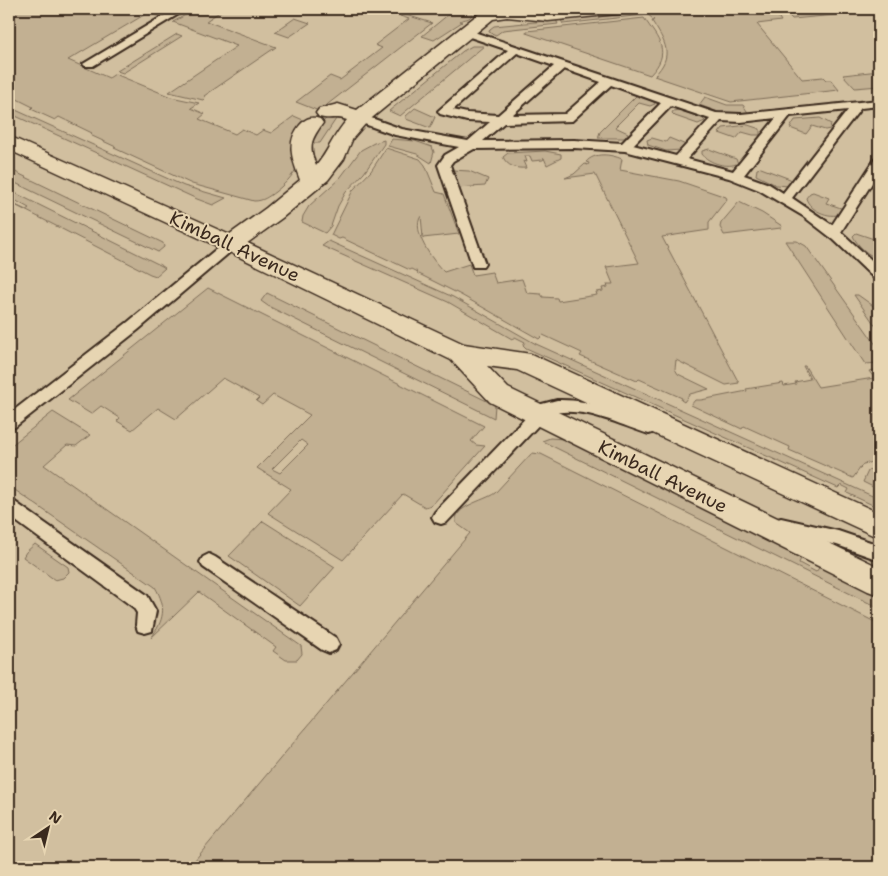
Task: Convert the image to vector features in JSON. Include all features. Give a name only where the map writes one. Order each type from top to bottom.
[{"type":"main road","points":[[231,244],[312,182],[327,168],[344,136],[360,118],[499,11],[548,16],[617,9]]},
{"type":"main road","points":[[312,182],[300,150],[302,136],[319,118],[338,110],[360,118]]},
{"type":"main road","name":"Kimball Avenue","points":[[9,142],[231,244],[460,353],[473,364],[484,381],[499,395],[879,582]]},
{"type":"main road","name":"Kimball Avenue","points":[[460,353],[522,361],[879,526]]},
{"type":"lane","points":[[89,64],[182,9]]},
{"type":"lane","points":[[468,33],[717,118],[741,118],[879,103]]},
{"type":"lane","points":[[516,50],[444,111],[467,117],[501,119],[568,118],[609,81]]},
{"type":"lane","points":[[478,264],[444,165],[458,151],[471,145],[562,65]]},
{"type":"lane","points":[[625,147],[668,102]]},
{"type":"lane","points":[[786,199],[857,106]]},
{"type":"lane","points":[[736,176],[786,113]]},
{"type":"lane","points":[[360,118],[400,132],[471,145],[584,144],[625,147],[736,176],[764,187],[786,199],[834,232],[879,275]]},
{"type":"lane","points":[[680,160],[717,118]]},
{"type":"lane","points":[[834,232],[879,162]]},
{"type":"lane","points":[[9,423],[133,326],[231,244]]},
{"type":"lane","points":[[441,517],[538,414],[544,409],[558,404],[579,406],[723,454]]},
{"type":"lane","points":[[9,507],[140,601],[147,611],[145,625]]},
{"type":"lane","points":[[747,517],[838,538],[879,553]]},
{"type":"lane","points":[[209,562],[329,644]]},
{"type":"shaded area","points":[[9,9],[879,9],[879,867],[9,867]]},
{"type":"shaded area","points":[[9,9],[173,9],[160,17],[149,12],[68,60],[109,78],[115,74],[171,97],[199,103],[191,108],[205,114],[199,119],[235,134],[242,129],[256,135],[263,130],[271,133],[294,116],[310,123],[303,153],[296,169],[275,192],[268,197],[254,201],[192,184],[114,148],[116,147],[90,135],[92,133],[59,117],[55,120],[31,109],[33,107],[9,95]]},
{"type":"shaded area","points":[[196,9],[224,9],[206,21],[276,47],[204,96],[206,97],[203,100],[169,92],[237,46],[173,22]]},
{"type":"shaded area","points":[[455,9],[470,9],[473,13],[470,17],[460,21],[462,22],[434,40],[422,36]]},
{"type":"shaded area","points":[[666,9],[760,9],[762,12],[774,10],[781,21],[757,24],[802,79],[823,77],[826,80],[831,80],[839,90],[731,102],[654,76],[664,62],[666,49],[652,21],[654,20],[644,11]]},
{"type":"shaded area","points":[[828,9],[831,12],[844,9],[860,9],[852,11],[879,9],[879,11],[792,19],[784,10]]},
{"type":"shaded area","points":[[640,11],[643,15],[563,24],[561,20]]},
{"type":"shaded area","points":[[403,14],[432,23],[319,111],[296,102],[330,76],[340,80],[382,48],[375,45],[409,19],[400,16]]},
{"type":"shaded area","points":[[295,18],[310,23],[289,37],[275,32]]},
{"type":"shaded area","points":[[644,18],[658,40],[662,53],[657,67],[650,75],[526,33],[527,31]]},
{"type":"shaded area","points":[[556,20],[558,24],[503,30],[496,35],[489,32],[494,26]]},
{"type":"shaded area","points":[[177,34],[182,36],[123,73],[117,71]]},
{"type":"shaded area","points":[[472,46],[484,46],[400,116],[389,111],[463,51]]},
{"type":"shaded area","points":[[879,71],[879,86],[855,88],[843,75]]},
{"type":"shaded area","points":[[637,95],[655,104],[650,106],[639,103],[615,127],[628,133],[625,138],[598,138],[600,132]]},
{"type":"shaded area","points":[[705,97],[727,105],[743,105],[749,114],[724,114],[699,105]]},
{"type":"shaded area","points":[[9,107],[184,186],[226,198],[213,205],[197,199],[9,113]]},
{"type":"shaded area","points":[[415,108],[435,117],[430,128],[406,119],[406,116]]},
{"type":"shaded area","points":[[679,110],[702,118],[705,121],[698,124],[675,116],[672,113]]},
{"type":"shaded area","points":[[330,116],[338,116],[320,143],[311,143],[321,123]]},
{"type":"shaded area","points":[[820,118],[831,124],[830,129],[825,130],[812,126],[806,134],[790,128],[795,120]]},
{"type":"shaded area","points":[[748,125],[760,129],[760,135],[742,132],[736,139],[719,133],[723,128]]},
{"type":"shaded area","points":[[652,138],[666,142],[669,138],[686,145],[681,150],[666,151],[648,145],[647,140]]},
{"type":"shaded area","points":[[392,139],[415,141],[432,147],[434,152],[431,163],[417,154],[388,146]]},
{"type":"shaded area","points":[[384,140],[384,144],[364,173],[346,192],[338,206],[331,226],[325,233],[302,222],[309,206],[340,178],[361,150]]},
{"type":"shaded area","points":[[386,148],[420,159],[425,165],[436,192],[444,194],[459,234],[423,238],[421,216],[419,229],[424,245],[444,272],[469,264],[473,275],[492,272],[496,283],[522,279],[527,293],[557,298],[558,301],[597,295],[596,292],[603,291],[602,288],[608,287],[607,284],[613,284],[606,267],[639,263],[595,174],[565,178],[574,174],[585,164],[588,165],[589,163],[586,162],[590,159],[598,155],[617,157],[622,159],[620,170],[679,181],[726,197],[727,199],[709,222],[709,230],[662,237],[739,383],[726,385],[676,360],[675,369],[678,374],[709,389],[690,394],[684,402],[681,400],[682,398],[580,356],[582,353],[543,335],[539,339],[412,269],[410,270],[342,238],[339,239],[331,235],[353,190],[371,171]]},
{"type":"shaded area","points":[[709,149],[736,159],[738,163],[724,165],[709,160],[702,154],[702,151]]},
{"type":"shaded area","points":[[545,151],[561,154],[561,158],[547,165],[544,158],[543,160],[532,161],[530,156],[525,156],[527,162],[523,161],[526,168],[522,168],[509,165],[503,157],[508,153]]},
{"type":"shaded area","points":[[761,168],[793,181],[789,186],[776,185],[756,175],[757,169]]},
{"type":"shaded area","points":[[9,169],[163,243],[164,247],[158,252],[9,180]]},
{"type":"shaded area","points":[[453,170],[469,171],[488,179],[485,186],[457,188]]},
{"type":"shaded area","points":[[9,190],[165,268],[156,276],[150,274],[9,202],[26,210],[29,208],[9,197]]},
{"type":"shaded area","points":[[813,192],[829,198],[826,203],[841,208],[841,214],[831,215],[815,210],[806,198]]},
{"type":"shaded area","points":[[739,202],[762,213],[782,226],[781,228],[724,235],[720,227],[721,223]]},
{"type":"shaded area","points":[[856,233],[874,239],[872,243],[879,246],[879,258],[867,253],[860,247],[853,236]]},
{"type":"shaded area","points":[[329,241],[453,297],[536,344],[879,499],[879,508],[847,493],[849,489],[841,485],[838,488],[526,348],[523,345],[525,342],[515,337],[512,339],[448,302],[322,246]]},
{"type":"shaded area","points":[[785,241],[797,241],[806,246],[879,349],[879,363],[865,364]]},
{"type":"shaded area","points":[[208,288],[484,426],[471,441],[476,445],[485,446],[432,505],[425,507],[403,494],[343,560],[268,513],[291,489],[257,468],[310,415],[273,395],[262,405],[256,401],[259,398],[223,378],[176,419],[158,408],[132,430],[117,421],[120,418],[101,406],[91,414],[68,400]],"holes":[[[301,440],[308,445],[280,473],[272,469]]]},
{"type":"shaded area","points":[[267,293],[495,405],[494,418],[268,306],[261,301]]},
{"type":"shaded area","points":[[854,295],[858,295],[879,310],[879,331]]},
{"type":"shaded area","points":[[803,366],[805,366],[818,387],[874,378],[869,371],[879,369],[879,461],[863,464],[853,478],[789,450],[790,447],[744,426],[742,429],[691,405],[695,400],[783,383],[784,386],[796,384],[795,382],[810,379]]},
{"type":"shaded area","points":[[53,412],[90,435],[76,446],[67,445],[44,465],[301,646],[302,654],[297,660],[286,660],[273,651],[276,647],[199,592],[151,638],[159,625],[162,613],[161,601],[155,587],[9,486],[9,447]]},
{"type":"shaded area","points":[[550,438],[564,439],[802,556],[799,563],[816,572],[821,565],[879,593],[879,608],[542,441]]},
{"type":"shaded area","points":[[532,453],[541,454],[879,624],[879,867],[189,867],[470,533],[456,523],[456,517],[459,512],[495,493]]},
{"type":"shaded area","points":[[879,467],[879,490],[863,482],[868,471]]},
{"type":"shaded area","points":[[263,521],[335,567],[300,606],[229,556]]},
{"type":"shaded area","points":[[35,544],[68,567],[69,572],[63,578],[55,580],[23,557]]}]
